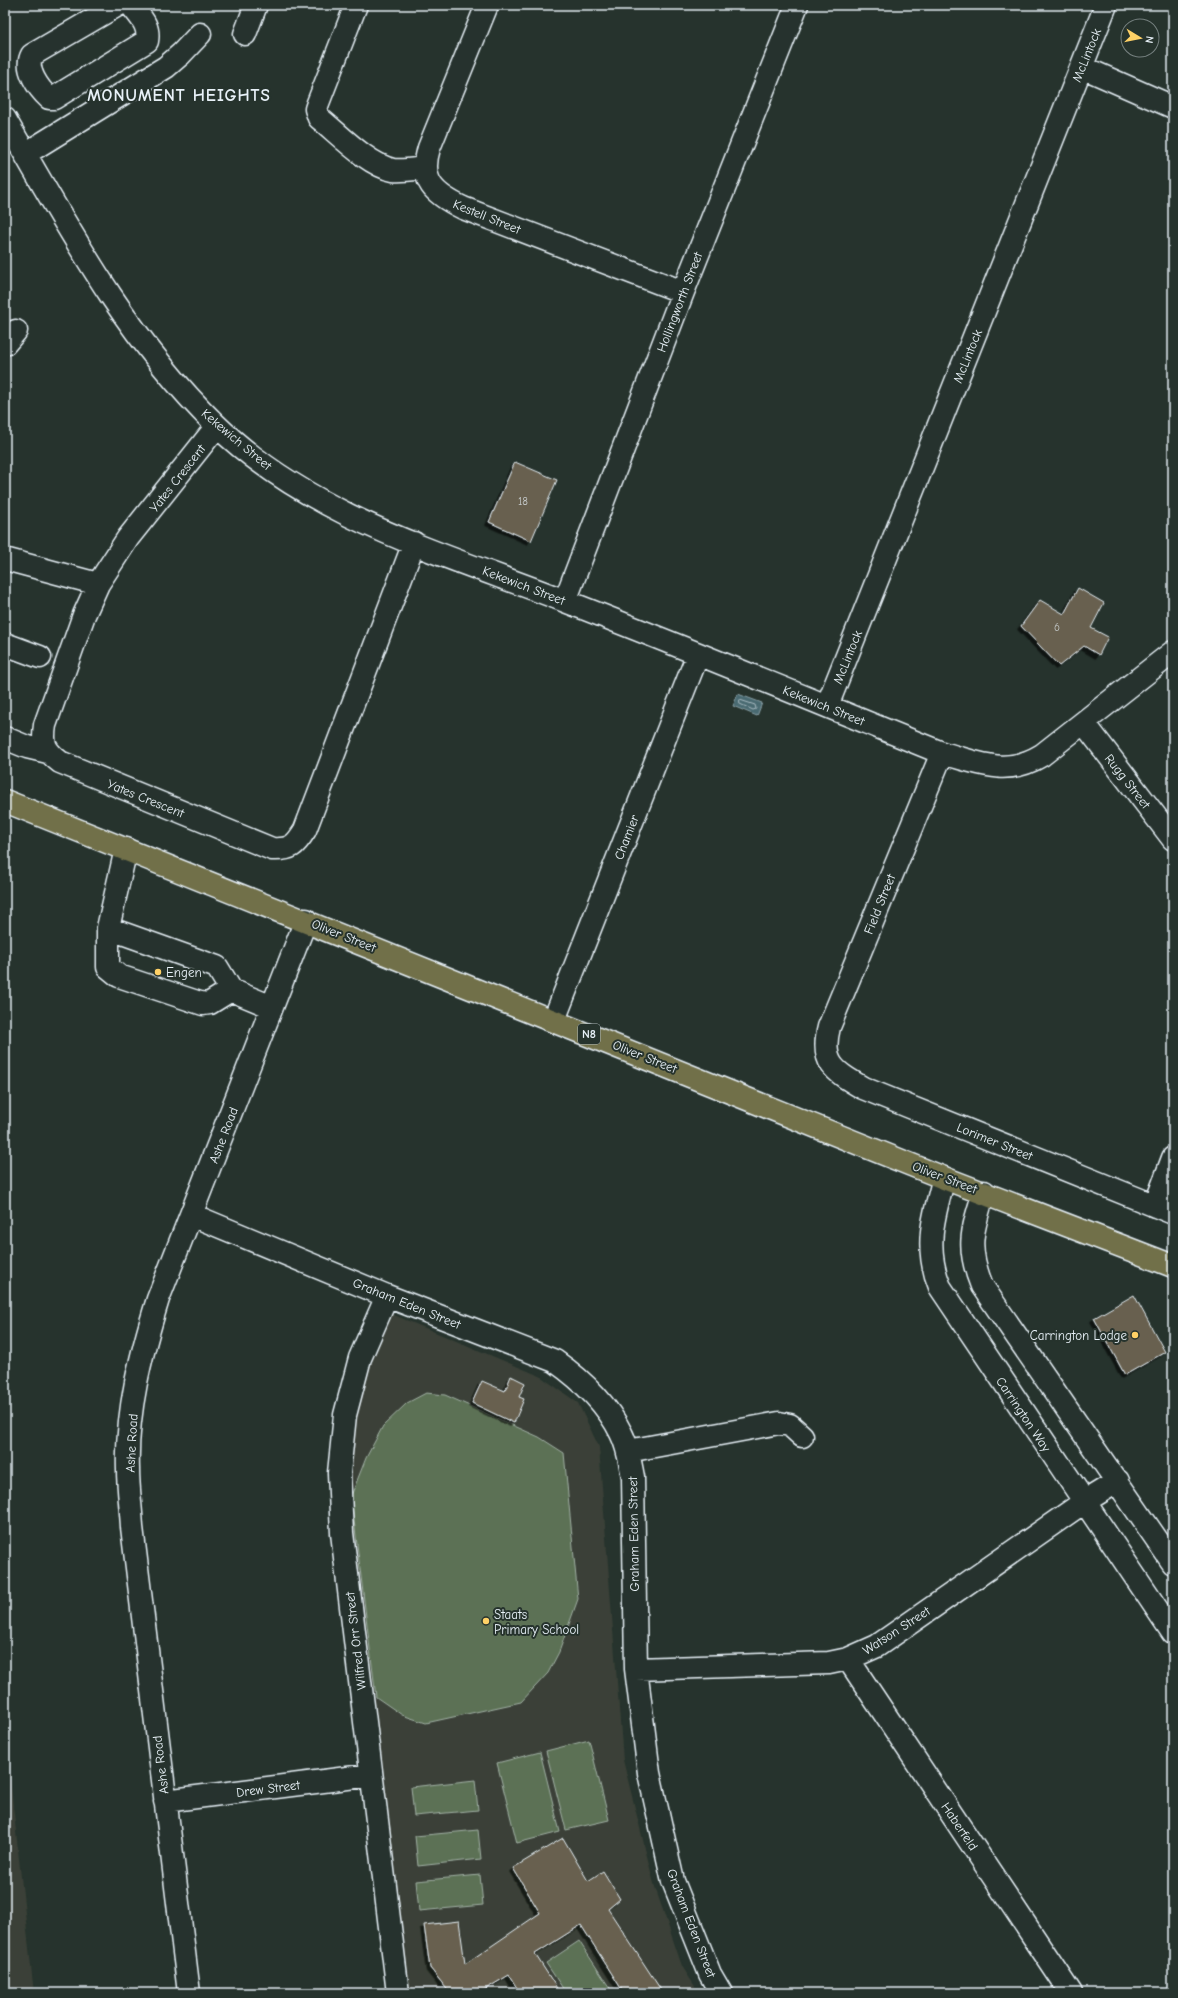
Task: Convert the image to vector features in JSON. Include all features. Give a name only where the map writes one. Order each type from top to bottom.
[{"type":"highway","name":"Oliver Street","points":[[5,801],[306,920],[944,1178],[984,1192],[1173,1266]]},
{"type":"street","points":[[118,5],[32,55],[28,66],[45,94],[52,99],[106,68],[147,41],[148,33],[146,24],[131,5]]},
{"type":"street","points":[[244,34],[256,5]]},
{"type":"street","points":[[356,5],[316,109],[319,118],[368,158],[395,170],[424,168],[429,148],[487,5]]},
{"type":"street","name":"Hollingworth Street","points":[[565,601],[683,292],[797,5]]},
{"type":"street","name":"McLintock","points":[[827,706],[1106,5]]},
{"type":"street","points":[[25,154],[174,61],[200,34]]},
{"type":"street","points":[[1082,67],[1173,107]]},
{"type":"street","points":[[106,68],[123,94]]},
{"type":"street","name":"Kekewich Street","points":[[5,119],[94,272],[163,367],[217,426],[262,462],[294,484],[349,515],[414,543],[565,601],[942,753],[993,767],[1009,768],[1029,763],[1042,756],[1173,652]]},
{"type":"street","name":"Kestell Street","points":[[424,168],[430,184],[438,192],[455,204],[683,292]]},
{"type":"street","name":"Yates Crescent","points":[[217,426],[128,538],[98,584],[84,615],[51,704],[43,739],[48,752],[60,762],[272,850],[285,850],[297,843],[305,830],[414,543]]},
{"type":"street","points":[[5,559],[98,584]]},
{"type":"street","points":[[5,644],[40,657]]},
{"type":"street","name":"Chamier","points":[[554,1020],[698,654]]},
{"type":"street","name":"Rugg Street","points":[[1084,723],[1173,839]]},
{"type":"street","points":[[5,738],[27,747],[48,752]]},
{"type":"street","name":"Field Street","points":[[827,1057],[825,1041],[829,1026],[942,753]]},
{"type":"street","points":[[126,849],[108,928],[108,967],[113,973],[203,1004],[210,1003],[231,990]]},
{"type":"street","name":"Ashe Road","points":[[189,1993],[164,1801],[132,1527],[128,1468],[136,1382],[146,1336],[158,1299],[192,1216],[306,920]]},
{"type":"street","points":[[108,928],[218,967],[231,990],[272,1007]]},
{"type":"street","name":"Lorimer Street","points":[[827,1057],[833,1068],[863,1088],[1164,1210]]},
{"type":"street","points":[[1164,1210],[1173,1158]]},
{"type":"street","name":"Carrington Way","points":[[944,1178],[930,1245],[931,1261],[940,1287],[1173,1633]]},
{"type":"street","points":[[984,1192],[974,1224],[972,1241],[973,1265],[982,1286],[1118,1481],[1173,1563]]},
{"type":"street","name":"Graham Eden Street","points":[[192,1216],[387,1296],[555,1361],[578,1377],[601,1401],[621,1433],[628,1451],[633,1477],[636,1669],[649,1773],[673,1881],[710,1974],[721,1993]]},
{"type":"street","name":"Wilfred Orr Street","points":[[387,1296],[360,1358],[345,1415],[339,1472],[342,1533],[398,1993]]},
{"type":"street","points":[[628,1451],[779,1423],[790,1425],[802,1436]]},
{"type":"street","name":"Watson Street","points":[[636,1669],[830,1663],[848,1659],[877,1646],[1084,1502],[1118,1481]]},
{"type":"street","name":"Haberfeld","points":[[848,1659],[1071,1993]]},
{"type":"street","name":"Drew Street","points":[[164,1801],[371,1775]]},
{"type":"shaded area","name":"Staats Primary School","points":[[382,1310],[540,1376],[578,1403],[599,1447],[623,1760],[654,1884],[682,1966],[699,1993],[399,1993],[345,1482],[347,1429]]},
{"type":"shaded area","points":[[5,1733],[34,1993],[5,1993]]},
{"type":"green space","points":[[426,1393],[445,1395],[539,1437],[564,1453],[578,1599],[559,1652],[548,1673],[521,1702],[426,1723],[402,1715],[376,1697],[351,1496],[366,1458],[383,1426],[407,1403]]},
{"type":"green space","points":[[589,1740],[609,1820],[566,1830],[546,1751]]},
{"type":"green space","points":[[540,1752],[560,1832],[517,1843],[497,1763]]},
{"type":"green space","points":[[475,1780],[478,1810],[414,1816],[411,1787]]},
{"type":"green space","points":[[478,1830],[481,1859],[418,1866],[415,1836]]},
{"type":"green space","points":[[480,1875],[483,1905],[419,1911],[416,1881]]},
{"type":"green space","points":[[579,1941],[613,1993],[566,1993],[546,1963]]},
{"type":"water","points":[[738,694],[762,703],[757,716],[733,706]]},
{"type":"building","points":[[515,462],[557,480],[531,541],[489,522]]},
{"type":"building","points":[[1078,588],[1104,603],[1091,628],[1108,637],[1099,655],[1084,646],[1059,666],[1021,626],[1040,600],[1064,614]]},
{"type":"building","points":[[1134,1295],[1165,1352],[1125,1375],[1094,1318]]},
{"type":"building","points":[[511,1376],[525,1383],[519,1397],[524,1399],[514,1423],[472,1403],[482,1381],[505,1391]]},
{"type":"building","points":[[563,1838],[588,1881],[603,1871],[620,1899],[608,1909],[663,1993],[624,1993],[581,1925],[535,1954],[560,1993],[520,1993],[509,1975],[479,1993],[450,1993],[430,1968],[424,1925],[459,1921],[465,1964],[540,1913],[513,1868]]},
{"type":"place","name":"Engen","points":[[158,972]]},
{"type":"place","name":"Carrington Lodge","points":[[1135,1335]]},
{"type":"place","name":"Staats Primary School","points":[[486,1621]]},
{"type":"district","name":"MONUMENT HEIGHTS","points":[[179,95]]}]
